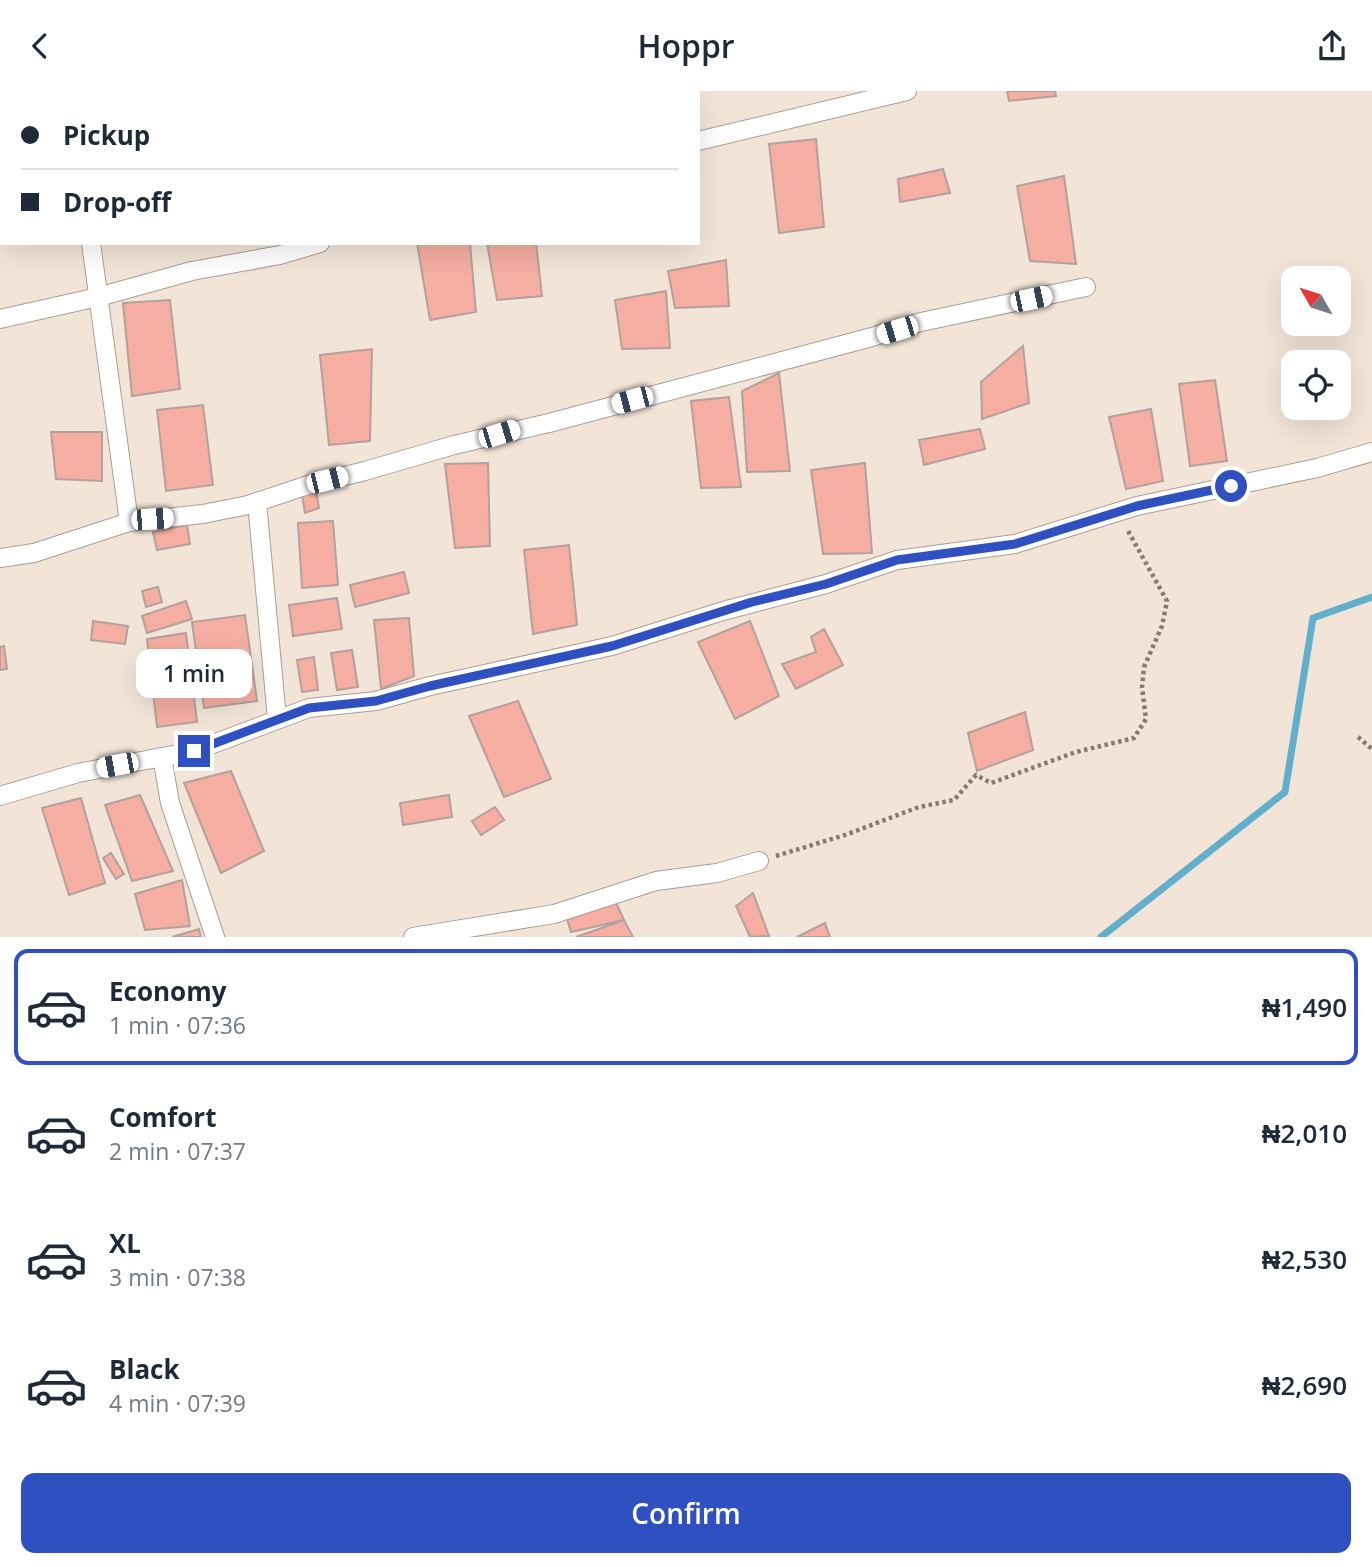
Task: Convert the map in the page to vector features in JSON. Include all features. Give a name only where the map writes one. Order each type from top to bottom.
[{"type":"street","points":[[700,141],[907,91]]},
{"type":"street","points":[[91,245],[130,522]]},
{"type":"street","points":[[0,319],[98,297],[192,271],[280,255],[313,245]]},
{"type":"street","points":[[0,558],[34,553],[130,522],[204,514],[257,502],[307,485],[454,445],[549,423],[921,322],[1086,287]]},
{"type":"street","points":[[0,796],[78,773],[194,751],[309,708],[376,701],[430,686],[612,646],[752,602],[826,584],[897,560],[1015,544],[1118,512],[1317,468],[1372,452]]},
{"type":"street","points":[[257,502],[277,719]]},
{"type":"street","points":[[162,757],[170,803],[215,937]]},
{"type":"street","points":[[412,937],[554,914],[656,881],[717,873],[759,861]]},
{"type":"path","points":[[759,861],[845,835],[919,807],[954,800],[976,775],[991,783],[1076,752],[1134,738],[1146,719],[1142,687],[1144,667],[1162,626],[1167,601],[1118,512]]},
{"type":"path","points":[[1358,737],[1372,749]]},
{"type":"building","points":[[1007,91],[1055,91],[1056,96],[1009,101]]},
{"type":"building","points":[[816,139],[824,227],[779,233],[769,144]]},
{"type":"building","points":[[943,169],[950,193],[900,202],[898,179]]},
{"type":"building","points":[[1064,176],[1076,264],[1030,261],[1017,186]]},
{"type":"building","points":[[417,245],[470,245],[476,312],[430,320]]},
{"type":"building","points":[[487,245],[536,245],[542,296],[497,300]]},
{"type":"building","points":[[726,260],[729,306],[675,308],[668,271]]},
{"type":"building","points":[[666,291],[670,348],[622,349],[615,300]]},
{"type":"building","points":[[170,300],[180,389],[132,396],[123,303]]},
{"type":"building","points":[[1023,346],[1029,403],[982,419],[981,382]]},
{"type":"building","points":[[372,349],[370,441],[329,445],[320,355]]},
{"type":"building","points":[[779,373],[790,471],[747,472],[742,391]]},
{"type":"building","points":[[1215,380],[1227,461],[1190,466],[1179,384]]},
{"type":"building","points":[[729,397],[741,487],[701,488],[691,401]]},
{"type":"building","points":[[203,405],[213,485],[166,491],[157,410]]},
{"type":"building","points":[[1151,409],[1163,481],[1126,489],[1109,417]]},
{"type":"building","points":[[980,429],[985,449],[924,465],[919,440]]},
{"type":"building","points":[[51,432],[102,432],[102,481],[56,479]]},
{"type":"building","points":[[488,463],[490,546],[455,548],[445,464]]},
{"type":"building","points":[[865,463],[872,553],[823,554],[811,470]]},
{"type":"building","points":[[316,490],[319,508],[305,513],[302,495]]},
{"type":"building","points":[[333,521],[338,585],[302,588],[298,523]]},
{"type":"building","points":[[187,525],[190,544],[157,550],[153,532]]},
{"type":"building","points":[[569,545],[577,625],[533,634],[524,550]]},
{"type":"building","points":[[404,572],[409,593],[355,607],[350,585]]},
{"type":"building","points":[[158,587],[162,602],[146,607],[142,591]]},
{"type":"building","points":[[337,598],[342,629],[293,636],[289,605]]},
{"type":"building","points":[[186,601],[192,619],[147,633],[142,616]]},
{"type":"building","points":[[245,615],[257,701],[204,708],[192,622]]},
{"type":"building","points":[[409,618],[414,676],[381,689],[374,620]]},
{"type":"building","points":[[93,621],[128,626],[125,644],[91,640]]},
{"type":"building","points":[[750,621],[779,696],[735,719],[698,642]]},
{"type":"building","points":[[824,629],[843,665],[796,689],[782,664],[816,652],[811,637]]},
{"type":"building","points":[[186,633],[197,722],[157,727],[147,639]]},
{"type":"building","points":[[4,646],[7,669],[0,670],[0,647]]},
{"type":"building","points":[[352,650],[358,687],[337,690],[331,653]]},
{"type":"building","points":[[314,657],[318,690],[302,692],[297,660]]},
{"type":"building","points":[[518,701],[551,779],[504,797],[469,716]]},
{"type":"building","points":[[1025,712],[1033,750],[977,771],[968,733]]},
{"type":"building","points":[[231,771],[264,851],[221,873],[184,783]]},
{"type":"building","points":[[140,795],[173,871],[132,881],[105,805]]},
{"type":"building","points":[[449,795],[452,817],[403,825],[400,803]]},
{"type":"building","points":[[81,798],[105,883],[69,895],[42,808]]},
{"type":"building","points":[[495,807],[504,820],[481,835],[472,821]]},
{"type":"building","points":[[111,853],[124,874],[116,879],[103,858]]},
{"type":"building","points":[[182,880],[190,926],[145,930],[135,894]]},
{"type":"building","points":[[753,893],[769,936],[750,937],[736,906]]},
{"type":"building","points":[[615,900],[624,920],[571,932],[567,919]]},
{"type":"building","points":[[624,920],[633,937],[576,937]]},
{"type":"building","points":[[825,923],[830,937],[797,937]]},
{"type":"building","points":[[199,929],[201,937],[172,937]]},
{"type":"waterway","points":[[1101,937],[1285,792],[1313,618],[1372,597]]},
{"type":"route","points":[[194,751],[309,708],[376,701],[430,686],[612,646],[752,602],[826,584],[897,560],[1015,544],[1137,506],[1231,486]]}]
